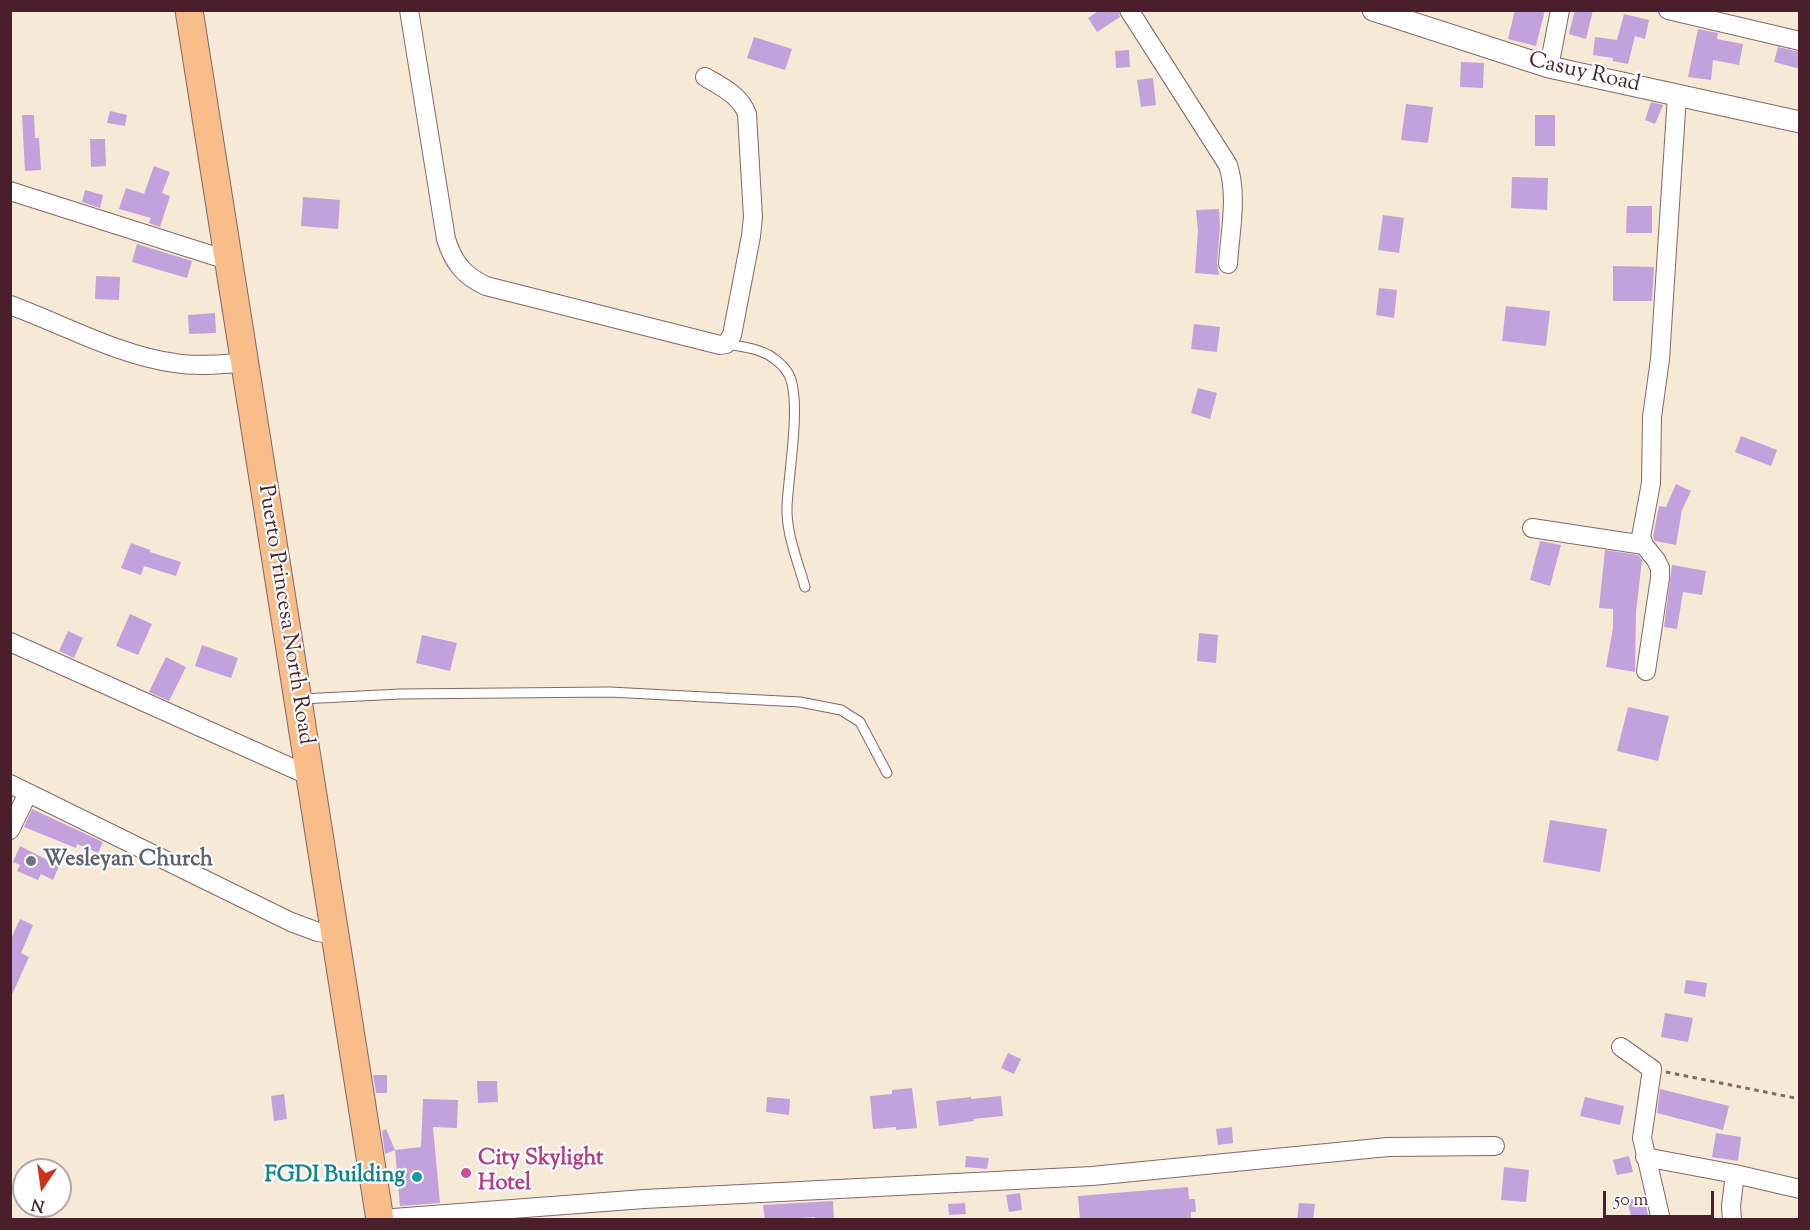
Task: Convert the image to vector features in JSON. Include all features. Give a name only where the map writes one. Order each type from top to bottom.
[{"type":"main road","name":"Puerto Princesa North Road","points":[[189,10],[380,1219]]},
{"type":"street","points":[[409,10],[446,239],[451,255],[460,269],[472,279],[486,286],[712,344],[726,344],[732,335],[753,217],[747,114],[743,103],[735,95],[705,77]]},
{"type":"street","points":[[1129,10],[1228,165],[1233,178],[1233,192],[1227,264]]},
{"type":"street","name":"Casuy Road","points":[[1373,10],[1549,67],[1800,122]]},
{"type":"street","points":[[1549,67],[1560,10]]},
{"type":"street","points":[[1674,11],[1734,17],[1800,41]]},
{"type":"street","points":[[1646,672],[1660,578],[1656,560],[1644,545],[1641,537],[1641,527],[1650,497],[1652,417],[1660,359],[1677,95]]},
{"type":"street","points":[[10,191],[227,260]]},
{"type":"street","points":[[10,305],[108,344],[159,360],[194,364],[243,363]]},
{"type":"street","points":[[1532,528],[1644,545]]},
{"type":"street","points":[[10,642],[310,776]]},
{"type":"street","points":[[10,784],[291,922],[311,930],[336,935]]},
{"type":"street","points":[[10,830],[28,793]]},
{"type":"street","points":[[1621,1047],[1652,1069],[1642,1138],[1661,1220]]},
{"type":"street","points":[[380,1219],[644,1199],[1092,1176],[1388,1147],[1495,1146]]},
{"type":"street","points":[[1646,1157],[1800,1189]]},
{"type":"street","points":[[1732,1220],[1731,1206],[1735,1174]]},
{"type":"lane","points":[[726,344],[762,352],[778,362],[789,374],[794,393],[792,457],[786,508],[805,587]]},
{"type":"lane","points":[[297,699],[400,694],[610,692],[800,702],[841,710],[860,722],[886,773]]},
{"type":"path","points":[[1652,1069],[1800,1099]]},
{"type":"building","points":[[1100,10],[1118,10],[1120,17],[1097,32],[1088,18]]},
{"type":"building","points":[[1515,10],[1545,10],[1536,46],[1508,39]]},
{"type":"building","points":[[1575,10],[1593,10],[1586,39],[1569,34]]},
{"type":"building","points":[[1624,14],[1649,20],[1645,39],[1635,36],[1628,64],[1613,61],[1613,58],[1593,55],[1595,37],[1617,40]]},
{"type":"building","points":[[1698,29],[1718,33],[1717,39],[1743,44],[1739,65],[1713,60],[1711,80],[1688,77]]},
{"type":"building","points":[[754,37],[792,49],[785,70],[747,58]]},
{"type":"building","points":[[1778,47],[1800,52],[1800,69],[1774,62]]},
{"type":"building","points":[[1129,50],[1130,67],[1116,68],[1115,51]]},
{"type":"building","points":[[1461,62],[1484,63],[1483,88],[1460,87]]},
{"type":"building","points":[[1153,78],[1156,105],[1141,107],[1137,80]]},
{"type":"building","points":[[1651,102],[1663,105],[1655,124],[1645,120]]},
{"type":"building","points":[[1406,104],[1433,107],[1428,143],[1401,140]]},
{"type":"building","points":[[110,111],[127,115],[125,126],[107,123]]},
{"type":"building","points":[[22,115],[34,115],[35,138],[39,138],[41,170],[25,171]]},
{"type":"building","points":[[1535,115],[1555,115],[1555,146],[1535,146]]},
{"type":"building","points":[[90,139],[105,139],[106,166],[91,167]]},
{"type":"building","points":[[154,166],[170,172],[162,193],[170,196],[160,227],[149,223],[151,218],[119,209],[126,188],[144,194]]},
{"type":"building","points":[[1512,177],[1548,178],[1547,210],[1511,208]]},
{"type":"building","points":[[85,190],[103,195],[100,208],[82,202]]},
{"type":"building","points":[[303,197],[340,200],[338,229],[301,226]]},
{"type":"building","points":[[1627,206],[1652,206],[1652,233],[1626,233]]},
{"type":"building","points":[[1219,209],[1217,263],[1219,275],[1195,273],[1198,231],[1196,210]]},
{"type":"building","points":[[1383,215],[1404,218],[1399,253],[1378,250]]},
{"type":"building","points":[[137,244],[192,261],[187,278],[132,262]]},
{"type":"building","points":[[1613,266],[1654,267],[1652,301],[1613,301]]},
{"type":"building","points":[[96,276],[120,277],[119,300],[95,299]]},
{"type":"building","points":[[1379,288],[1397,290],[1394,318],[1376,315]]},
{"type":"building","points":[[1506,306],[1550,311],[1546,346],[1502,341]]},
{"type":"building","points":[[215,313],[216,333],[189,334],[188,315]]},
{"type":"building","points":[[1194,324],[1220,327],[1217,352],[1191,349]]},
{"type":"building","points":[[1198,388],[1217,393],[1210,419],[1191,413]]},
{"type":"building","points":[[1741,436],[1777,450],[1771,466],[1735,452]]},
{"type":"building","points":[[1676,484],[1691,491],[1682,510],[1676,545],[1655,541],[1653,537],[1659,506],[1666,507]]},
{"type":"building","points":[[1540,541],[1561,545],[1550,586],[1530,580]]},
{"type":"building","points":[[131,543],[181,562],[176,576],[144,566],[141,575],[121,568]]},
{"type":"building","points":[[1605,550],[1638,555],[1642,560],[1636,612],[1635,672],[1606,667],[1613,628],[1613,609],[1599,608]]},
{"type":"building","points":[[1672,565],[1706,571],[1702,595],[1683,592],[1677,629],[1664,627]]},
{"type":"building","points":[[130,614],[152,624],[138,655],[116,646]]},
{"type":"building","points":[[68,631],[83,638],[74,658],[59,651]]},
{"type":"building","points":[[1199,633],[1218,635],[1216,663],[1197,661]]},
{"type":"building","points":[[422,635],[457,643],[450,671],[416,663]]},
{"type":"building","points":[[202,645],[238,658],[231,678],[195,666]]},
{"type":"building","points":[[166,657],[186,667],[169,701],[149,692]]},
{"type":"building","points":[[1628,707],[1669,716],[1658,761],[1617,751]]},
{"type":"building","points":[[32,809],[103,842],[98,853],[77,844],[76,848],[24,827]]},
{"type":"building","points":[[1550,820],[1607,829],[1600,872],[1543,862]]},
{"type":"building","name":"Wesleyan Church","points":[[20,846],[59,866],[53,880],[41,874],[38,880],[17,871],[20,865],[13,862]]},
{"type":"building","points":[[20,919],[33,925],[21,953],[29,957],[10,999],[10,941]]},
{"type":"building","points":[[1686,980],[1707,983],[1705,997],[1684,993]]},
{"type":"building","points":[[1665,1013],[1693,1018],[1688,1042],[1661,1037]]},
{"type":"building","points":[[1008,1053],[1021,1059],[1014,1074],[1001,1068]]},
{"type":"building","points":[[373,1075],[387,1075],[387,1093],[376,1093]]},
{"type":"building","points":[[477,1081],[497,1081],[498,1102],[478,1103]]},
{"type":"building","points":[[912,1088],[917,1128],[873,1129],[870,1096],[892,1094],[892,1090]]},
{"type":"building","points":[[1660,1089],[1729,1106],[1723,1130],[1657,1113]]},
{"type":"building","points":[[284,1094],[287,1119],[274,1121],[271,1096]]},
{"type":"building","points":[[1001,1096],[1003,1116],[939,1126],[936,1101]]},
{"type":"building","points":[[767,1097],[790,1099],[789,1115],[766,1112]]},
{"type":"building","points":[[1585,1097],[1624,1106],[1620,1125],[1580,1116]]},
{"type":"building","name":"FGDI Building","points":[[423,1099],[458,1100],[457,1128],[433,1127],[440,1203],[400,1206],[395,1150],[421,1147]]},
{"type":"building","points":[[1232,1127],[1233,1143],[1218,1145],[1216,1129]]},
{"type":"building","points":[[386,1129],[395,1150],[385,1154],[382,1131]]},
{"type":"building","points":[[1716,1133],[1741,1137],[1738,1161],[1712,1157]]},
{"type":"building","points":[[966,1156],[989,1158],[987,1169],[965,1167]]},
{"type":"building","points":[[1629,1156],[1633,1172],[1617,1175],[1613,1160]]},
{"type":"building","points":[[1504,1167],[1529,1170],[1526,1202],[1501,1200]]},
{"type":"building","points":[[1188,1187],[1189,1199],[1195,1199],[1196,1212],[1191,1212],[1191,1220],[1080,1220],[1078,1196]]},
{"type":"building","points":[[1020,1193],[1022,1210],[1009,1212],[1006,1195]]},
{"type":"building","points":[[1644,1196],[1649,1220],[1632,1220],[1627,1200]]},
{"type":"building","points":[[833,1201],[834,1219],[815,1220],[815,1217],[765,1220],[763,1205]]},
{"type":"building","points":[[965,1203],[966,1214],[949,1215],[948,1204]]},
{"type":"building","points":[[1299,1203],[1315,1204],[1313,1220],[1297,1220]]},
{"type":"place","name":"Wesleyan Church","points":[[31,861]]},
{"type":"place","name":"City Skylight Hotel","points":[[466,1173]]},
{"type":"place","name":"FGDI Building","points":[[417,1177]]}]
